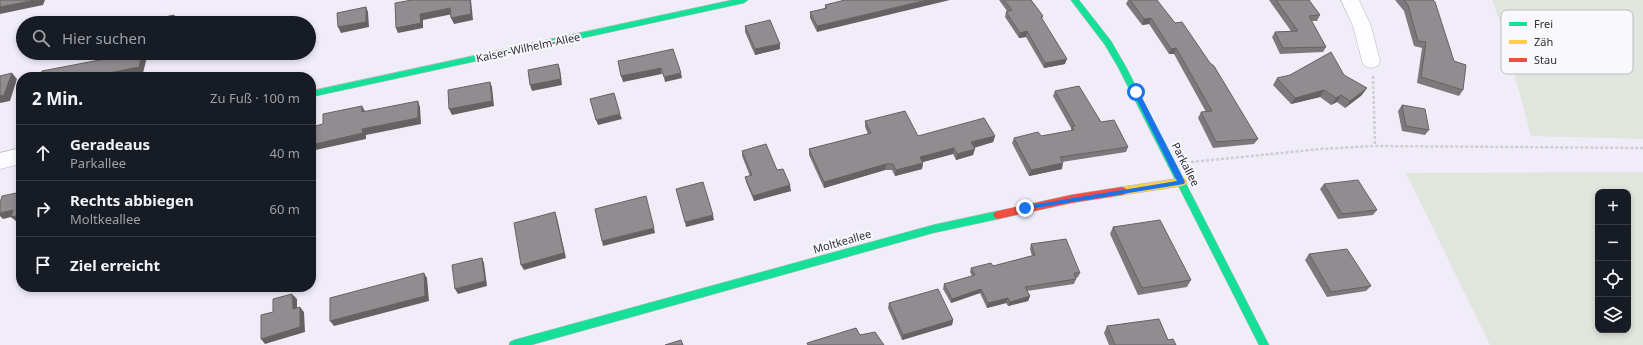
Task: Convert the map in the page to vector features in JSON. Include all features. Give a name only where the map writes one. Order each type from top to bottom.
[{"type":"street","name":"Kaiser-Wilhelm-Allee","points":[[316,93],[744,0]]},
{"type":"street","name":"Parkallee","points":[[1075,0],[1100,32],[1122,67],[1173,164],[1264,345]]},
{"type":"street","points":[[1350,0],[1362,26],[1371,61]]},
{"type":"street","points":[[0,161],[16,157]]},
{"type":"street","name":"Moltkeallee","points":[[514,345],[933,229],[1071,199],[1182,182]]},
{"type":"path","points":[[1371,61],[1375,146]]},
{"type":"path","points":[[1173,164],[1290,151],[1375,146],[1643,148]]},
{"type":"shaded area","points":[[1492,0],[1643,0],[1643,139],[1531,136],[1514,74],[1633,74],[1633,10],[1501,10],[1501,25]]},
{"type":"shaded area","points":[[1643,172],[1643,345],[1490,345],[1406,173]]},
{"type":"building","points":[[0,0],[35,0],[0,7]]},
{"type":"building","points":[[412,0],[470,0],[471,14],[451,18],[450,8],[420,14],[421,23],[396,28],[395,3]]},
{"type":"building","points":[[845,0],[927,0],[817,26],[810,12],[827,8],[825,5]]},
{"type":"building","points":[[1004,0],[1031,0],[1043,16],[1041,17],[1067,59],[1045,63],[1027,31],[1020,33],[1006,12],[1012,10]]},
{"type":"building","points":[[1130,0],[1157,0],[1175,23],[1182,22],[1210,63],[1214,66],[1258,139],[1216,142],[1201,112],[1212,111],[1176,48],[1171,49],[1151,18],[1144,19]]},
{"type":"building","points":[[1276,0],[1309,0],[1320,15],[1309,16],[1326,47],[1283,48],[1275,32],[1298,31]]},
{"type":"building","points":[[1404,0],[1433,0],[1435,2],[1454,61],[1466,65],[1463,90],[1421,77],[1426,42],[1418,41],[1408,5]]},
{"type":"building","points":[[366,7],[366,22],[338,27],[337,13]]},
{"type":"building","points":[[770,20],[780,44],[755,49],[745,26]]},
{"type":"building","points":[[673,49],[681,73],[664,77],[661,68],[621,76],[618,61]]},
{"type":"building","points":[[1331,52],[1344,75],[1367,88],[1350,101],[1341,95],[1336,98],[1324,90],[1295,98],[1277,78],[1290,75]]},
{"type":"building","points":[[99,60],[140,60],[139,67],[114,72],[42,71]]},
{"type":"building","points":[[558,64],[561,79],[530,85],[528,70]]},
{"type":"building","points":[[12,73],[4,95],[0,96],[0,76]]},
{"type":"building","points":[[490,82],[492,101],[449,109],[448,90]]},
{"type":"building","points":[[1079,86],[1101,122],[1114,120],[1128,147],[1060,157],[1063,163],[1031,170],[1014,138],[1038,132],[1041,136],[1074,130],[1072,126],[1075,126],[1055,91]]},
{"type":"building","points":[[614,93],[620,114],[596,120],[590,99]]},
{"type":"building","points":[[418,101],[418,118],[362,129],[363,133],[316,144],[316,126],[323,124],[323,114],[362,106],[362,112]]},
{"type":"building","points":[[1402,105],[1425,109],[1429,130],[1406,126]]},
{"type":"building","points":[[905,111],[918,136],[984,118],[995,136],[971,142],[975,149],[957,154],[954,148],[920,157],[923,163],[896,170],[893,164],[886,164],[824,182],[809,149],[871,133],[865,121]]},
{"type":"building","points":[[766,144],[777,170],[783,169],[790,185],[753,196],[745,177],[752,175],[742,151]]},
{"type":"building","points":[[1358,180],[1377,210],[1342,214],[1324,184]]},
{"type":"building","points":[[703,182],[713,215],[685,222],[676,189]]},
{"type":"building","points":[[16,193],[16,216],[11,217],[13,210],[0,213],[2,196]]},
{"type":"building","points":[[646,196],[654,228],[602,241],[595,209]]},
{"type":"building","points":[[555,212],[564,253],[521,265],[514,223]]},
{"type":"building","points":[[1160,220],[1191,280],[1142,288],[1113,227]]},
{"type":"building","points":[[1066,239],[1080,273],[1074,273],[1076,279],[1025,287],[1030,296],[1010,302],[1008,298],[988,303],[981,289],[952,299],[944,284],[975,275],[971,268],[991,263],[993,266],[1035,255],[1031,244]]},
{"type":"building","points":[[1347,249],[1371,286],[1331,292],[1309,254]]},
{"type":"building","points":[[482,258],[485,281],[455,289],[452,265]]},
{"type":"building","points":[[424,273],[425,296],[330,321],[330,298]]},
{"type":"building","points":[[938,289],[953,320],[903,335],[889,303]]},
{"type":"building","points":[[292,294],[293,309],[300,307],[300,327],[261,339],[261,315],[273,312],[273,299]]},
{"type":"building","points":[[1159,319],[1168,340],[1173,339],[1176,345],[1115,345],[1107,326]]},
{"type":"building","points":[[856,328],[860,335],[875,332],[884,345],[808,345],[807,343]]},
{"type":"building","points":[[681,340],[683,345],[665,345]]},
{"type":"traffic: fast","points":[[316,93],[744,0]]},
{"type":"traffic: fast","points":[[1075,0],[1108,43],[1122,67],[1264,345]]},
{"type":"traffic: fast","points":[[514,345],[933,229],[998,215]]},
{"type":"traffic: slow","points":[[1122,191],[1182,182]]},
{"type":"traffic: jam","points":[[998,215],[1071,199],[1122,191]]},
{"type":"route","points":[[1025,208],[1071,199],[1182,182],[1136,92]]}]
